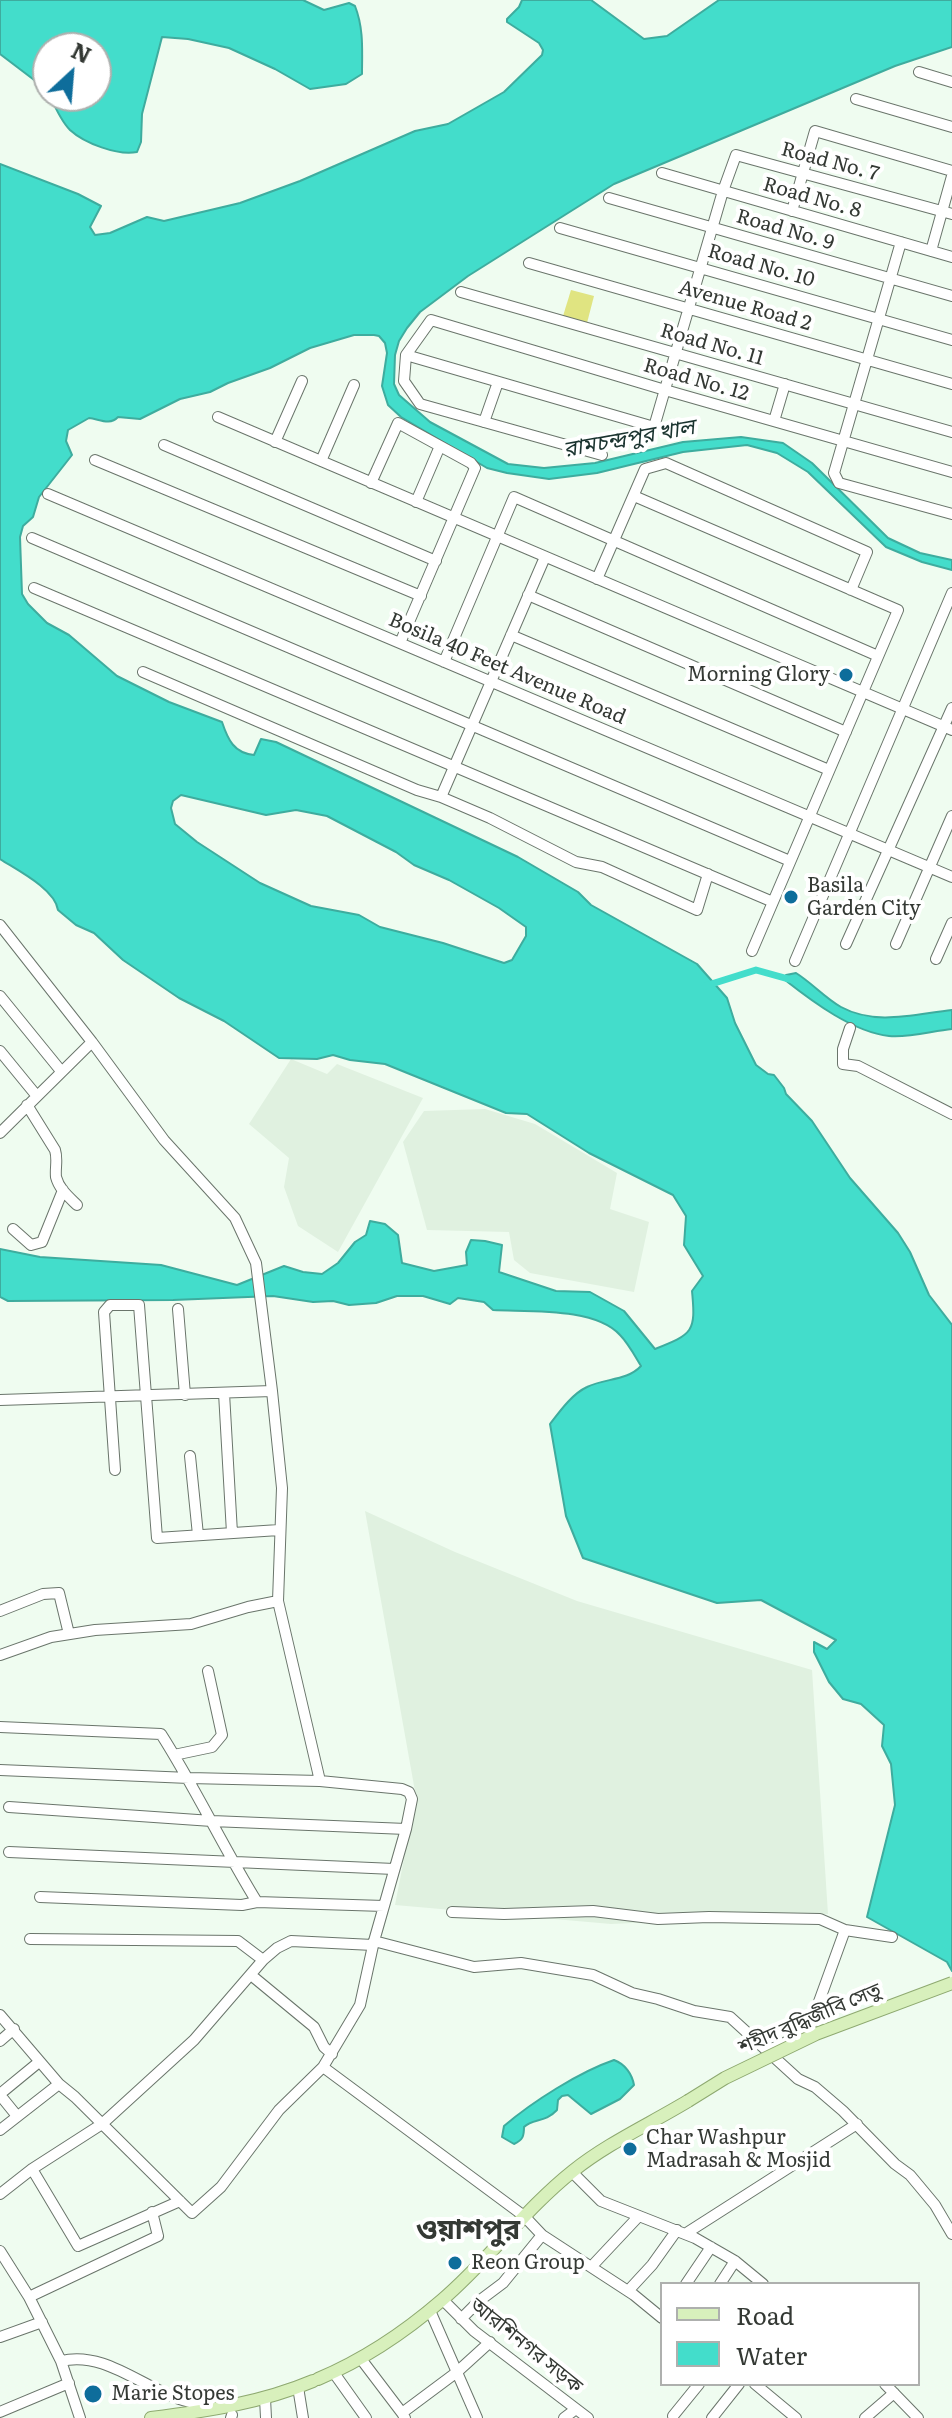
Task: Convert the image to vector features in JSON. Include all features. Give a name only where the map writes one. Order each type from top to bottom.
[{"type":"main road","name":"শহীদ বুদ্ধিজীবি সেতু","points":[[151,2418],[217,2409],[265,2398],[334,2373],[361,2359],[443,2300],[524,2216],[572,2172],[601,2151],[725,2078],[816,2034],[952,1983]]},
{"type":"street","points":[[919,72],[952,82]]},
{"type":"street","points":[[856,99],[952,127]]},
{"type":"street","points":[[792,211],[815,131],[952,173],[947,213],[931,251]]},
{"type":"street","name":"Road No. 7","points":[[723,191],[736,155],[947,213]]},
{"type":"street","name":"Road No. 8","points":[[662,173],[952,257]]},
{"type":"street","points":[[602,455],[420,404],[404,381],[406,355],[654,427],[723,191]]},
{"type":"street","name":"Road No. 9","points":[[609,198],[952,296]]},
{"type":"street","name":"Road No. 10","points":[[560,228],[952,340]]},
{"type":"street","points":[[901,242],[834,473],[839,483],[952,514]]},
{"type":"street","name":"Avenue Road 2","points":[[529,263],[952,384]]},
{"type":"street","name":"Road No. 11","points":[[461,292],[952,432]]},
{"type":"street","name":"Road No. 12","points":[[406,355],[431,320],[952,472]]},
{"type":"street","points":[[275,442],[302,381]]},
{"type":"street","points":[[484,422],[498,382]]},
{"type":"street","points":[[774,421],[785,384]]},
{"type":"street","points":[[321,461],[354,385]]},
{"type":"street","points":[[218,417],[948,728]]},
{"type":"street","points":[[371,483],[398,423],[475,468],[400,643]]},
{"type":"street","points":[[164,445],[436,561]]},
{"type":"street","points":[[416,502],[440,446]]},
{"type":"street","points":[[95,460],[421,596]]},
{"type":"street","points":[[597,579],[645,469],[666,463],[867,552],[851,590]]},
{"type":"street","name":"Bosila 40 Feet Avenue Road","points":[[48,494],[952,877]]},
{"type":"street","points":[[634,496],[898,610],[752,951]]},
{"type":"street","points":[[444,662],[514,497],[878,656]]},
{"type":"street","points":[[32,538],[790,861]]},
{"type":"street","points":[[441,797],[545,557]]},
{"type":"street","points":[[34,588],[773,902]]},
{"type":"street","points":[[795,961],[952,593]]},
{"type":"street","points":[[528,595],[846,732]]},
{"type":"street","points":[[511,635],[829,770]]},
{"type":"street","points":[[143,672],[417,790],[490,818],[576,862],[602,867],[697,910],[708,874]]},
{"type":"street","points":[[846,944],[948,728],[952,708]]},
{"type":"street","points":[[896,944],[952,816]]},
{"type":"street","points":[[936,959],[952,923]]},
{"type":"street","points":[[0,925],[164,1140],[235,1218],[256,1263],[282,1488],[278,1601],[320,1781]]},
{"type":"street","points":[[0,996],[61,1071]]},
{"type":"street","points":[[850,1028],[843,1049],[843,1064],[858,1066],[952,1114]]},
{"type":"street","points":[[2,1126],[92,1042]]},
{"type":"street","points":[[0,1051],[36,1095]]},
{"type":"street","points":[[27,1105],[55,1150],[56,1175],[63,1190],[77,1205]]},
{"type":"street","points":[[13,1229],[31,1245],[42,1242],[63,1190]]},
{"type":"street","points":[[115,1470],[104,1312],[110,1305],[139,1305],[157,1538],[279,1530]]},
{"type":"street","points":[[178,1309],[185,1395]]},
{"type":"street","points":[[0,1400],[272,1391]]},
{"type":"street","points":[[224,1393],[232,1533]]},
{"type":"street","points":[[190,1456],[198,1535]]},
{"type":"street","points":[[0,1611],[43,1594],[59,1593],[69,1634]]},
{"type":"street","points":[[0,1655],[51,1637],[191,1624],[278,1601]]},
{"type":"street","points":[[174,1755],[212,1747],[222,1735],[208,1671]]},
{"type":"street","points":[[0,1727],[161,1734],[189,1778],[257,1902]]},
{"type":"street","points":[[0,1770],[320,1781],[402,1789],[409,1792],[412,1799],[360,2005],[323,2067],[279,2110],[221,2187],[192,2213],[59,2084],[0,2015]]},
{"type":"street","points":[[9,1807],[212,1821],[406,1829]]},
{"type":"street","points":[[9,1852],[394,1869]]},
{"type":"street","points":[[40,1897],[242,1905],[257,1902],[384,1906]]},
{"type":"street","points":[[452,1912],[593,1911],[658,1919],[820,1919],[845,1930],[892,1937]]},
{"type":"street","points":[[769,2050],[808,2032],[845,1930]]},
{"type":"street","points":[[30,1939],[238,1941],[263,1960]]},
{"type":"street","points":[[0,2194],[32,2169],[102,2124],[194,2040],[277,1948],[291,1941],[374,1943],[474,1967],[521,1963],[593,1975],[632,1993],[694,2011],[730,2017],[798,2079],[815,2087],[910,2175],[935,2205],[952,2234]]},
{"type":"street","points":[[251,1975],[314,2027],[324,2047],[332,2054]]},
{"type":"street","points":[[0,2041],[14,2029]]},
{"type":"street","points":[[17,2116],[0,2095],[39,2062]]},
{"type":"street","points":[[323,2067],[524,2216],[542,2235],[592,2266],[660,2315]]},
{"type":"street","points":[[0,2130],[59,2084]]},
{"type":"street","points":[[628,2291],[681,2232],[857,2124]]},
{"type":"street","points":[[32,2169],[78,2246],[180,2201]]},
{"type":"street","points":[[572,2172],[601,2201],[711,2247],[735,2261],[761,2282]]},
{"type":"street","points":[[29,2297],[158,2236],[152,2212]]},
{"type":"street","points":[[592,2266],[638,2217]]},
{"type":"street","points":[[461,2319],[503,2283],[542,2235]]},
{"type":"street","points":[[687,2282],[711,2247]]},
{"type":"street","points":[[2,2258],[42,2322],[61,2361],[80,2418]]},
{"type":"street","points":[[721,2282],[735,2261]]},
{"type":"street","name":"আরশিনগর সড়ক","points":[[443,2300],[461,2319],[588,2418]]},
{"type":"street","points":[[431,2313],[477,2418]]},
{"type":"street","points":[[0,2337],[42,2322]]},
{"type":"street","points":[[361,2359],[404,2416],[490,2342]]},
{"type":"street","points":[[61,2361],[77,2357],[96,2360],[174,2397],[217,2409]]},
{"type":"street","points":[[334,2373],[366,2418]]},
{"type":"street","points":[[0,2412],[69,2383]]},
{"type":"street","points":[[673,2416],[697,2386]]},
{"type":"street","points":[[712,2418],[737,2386]]},
{"type":"street","points":[[757,2386],[796,2418]]},
{"type":"street","points":[[887,2386],[918,2418]]},
{"type":"street","points":[[298,2387],[303,2418]]},
{"type":"street","points":[[865,2418],[894,2393]]},
{"type":"street","points":[[265,2398],[266,2418]]},
{"type":"street","points":[[564,2418],[576,2409]]},
{"type":"shaded area","points":[[291,1059],[327,1074],[337,1064],[423,1098],[338,1252],[298,1226],[284,1187],[289,1158],[249,1124]]},
{"type":"shaded area","points":[[485,1109],[535,1124],[617,1173],[610,1209],[649,1222],[634,1292],[530,1273],[514,1260],[509,1232],[427,1230],[403,1142],[424,1111]]},
{"type":"shaded area","points":[[365,1511],[455,1552],[577,1601],[812,1670],[828,1914],[611,1924],[395,1905],[416,1797]]},
{"type":"green space","points":[[571,290],[594,296],[587,323],[563,316]]},
{"type":"water","points":[[0,0],[303,0],[324,10],[349,3],[355,6],[362,40],[362,74],[346,84],[310,89],[229,48],[162,37],[142,114],[141,142],[137,152],[129,153],[111,150],[84,139],[70,130],[58,112],[112,112],[112,32],[32,32],[32,78],[0,54]]},
{"type":"water","points":[[522,0],[591,0],[644,39],[667,36],[719,0],[952,0],[952,47],[895,66],[614,184],[468,276],[420,312],[407,328],[395,355],[394,384],[399,395],[430,422],[508,464],[544,468],[595,463],[683,442],[741,437],[783,443],[812,463],[888,538],[920,553],[952,560],[952,570],[886,547],[808,472],[777,453],[747,445],[683,452],[597,473],[549,479],[487,468],[401,417],[388,405],[382,386],[387,353],[385,343],[379,336],[354,335],[310,348],[210,392],[180,399],[140,419],[118,417],[108,422],[89,418],[68,430],[66,441],[72,455],[39,497],[33,517],[23,526],[20,537],[22,594],[47,623],[69,635],[117,676],[169,702],[222,722],[229,740],[241,752],[254,755],[261,739],[276,742],[518,857],[578,892],[591,905],[697,964],[727,998],[735,1023],[756,1065],[774,1075],[786,1094],[812,1121],[850,1178],[898,1233],[929,1295],[952,1325],[952,1971],[947,1962],[867,1917],[895,1805],[891,1764],[882,1746],[884,1725],[861,1704],[843,1699],[829,1682],[814,1652],[814,1642],[827,1649],[836,1640],[761,1600],[717,1603],[583,1558],[566,1516],[550,1424],[582,1390],[623,1377],[641,1366],[623,1338],[609,1326],[578,1315],[493,1310],[484,1302],[458,1298],[450,1304],[423,1296],[397,1296],[376,1303],[349,1305],[273,1296],[8,1301],[0,1297],[0,1249],[40,1257],[161,1265],[237,1285],[284,1266],[322,1274],[366,1235],[370,1221],[385,1224],[398,1235],[402,1263],[434,1271],[467,1265],[466,1252],[471,1240],[502,1245],[499,1272],[556,1291],[590,1292],[624,1311],[655,1349],[684,1335],[692,1323],[692,1291],[703,1276],[684,1245],[686,1216],[673,1195],[589,1153],[527,1114],[506,1113],[385,1064],[333,1055],[317,1059],[279,1058],[123,960],[94,933],[76,925],[58,910],[43,888],[0,859],[0,164],[101,206],[90,227],[95,235],[110,233],[147,217],[164,221],[240,203],[300,181],[415,131],[448,124],[504,92],[542,55],[543,50],[539,43],[507,22]],"holes":[[[181,795],[266,815],[296,810],[327,816],[499,908],[526,927],[526,936],[512,960],[504,963],[380,927],[359,915],[311,906],[260,883],[197,842],[175,824],[171,808],[173,801]]]},
{"type":"water","points":[[796,973],[829,999],[854,1013],[896,1017],[952,1010],[952,1029],[889,1036],[862,1029],[821,1006],[785,980],[786,975]]},
{"type":"water","points":[[614,2060],[627,2070],[634,2085],[620,2099],[591,2114],[568,2095],[562,2096],[553,2114],[524,2127],[519,2141],[514,2144],[502,2137],[504,2126],[528,2107],[571,2080]]},
{"type":"waterway","points":[[705,986],[756,970],[792,980]]},
{"type":"place","name":"Morning Glory","points":[[846,675]]},
{"type":"place","name":"Basila Garden City","points":[[791,897]]},
{"type":"place","name":"Char Washpur Madrasah & Mosjid","points":[[630,2149]]},
{"type":"place","name":"Reon Group","points":[[455,2263]]},
{"type":"place","name":"Marie Stopes","points":[[93,2394]]},
{"type":"district","name":"ওয়াশপুর","points":[[468,2231]]},
{"type":"water label","name":"রামচন্দ্রপুর খাল","points":[[629,439]]}]
